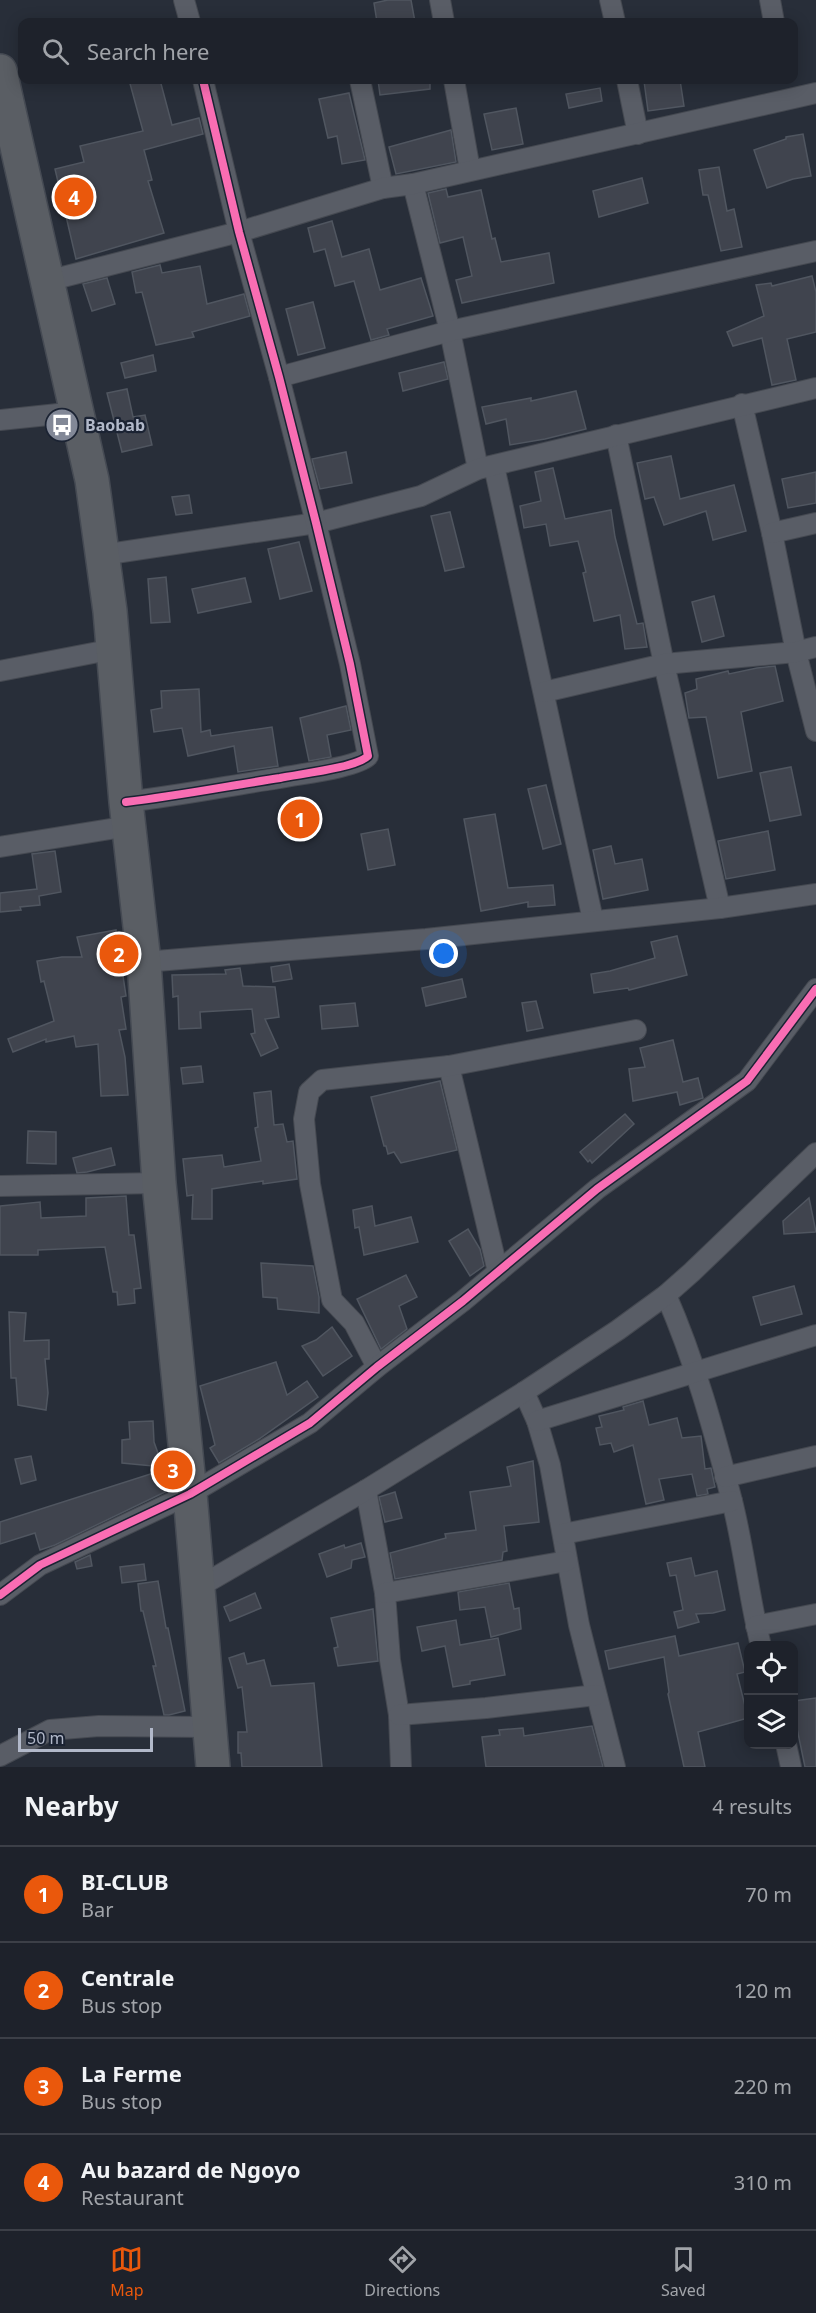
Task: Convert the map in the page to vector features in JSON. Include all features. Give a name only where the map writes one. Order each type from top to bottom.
[{"type":"highway","points":[[0,71],[4,104],[93,480],[114,649],[127,814],[144,962],[159,1184],[190,1494],[213,1767]]},
{"type":"street","points":[[184,0],[189,18]]},
{"type":"street","points":[[440,0],[443,18]]},
{"type":"street","points":[[610,0],[614,18]]},
{"type":"street","points":[[770,0],[773,18]]},
{"type":"street","points":[[0,847],[127,814],[185,795],[325,770],[363,761],[368,756],[350,664],[316,523],[239,232],[204,84]]},
{"type":"street","points":[[361,84],[383,188]]},
{"type":"street","points":[[455,84],[470,170]]},
{"type":"street","points":[[628,84],[638,134]]},
{"type":"street","points":[[47,281],[239,232],[383,188],[413,184],[638,134],[786,89],[816,93]]},
{"type":"street","points":[[413,184],[544,692],[592,920]]},
{"type":"street","points":[[279,377],[450,331],[816,251]]},
{"type":"street","points":[[102,555],[316,523],[421,496],[486,467],[816,388]]},
{"type":"street","points":[[742,404],[772,532],[796,652],[816,731]]},
{"type":"street","points":[[0,420],[77,412]]},
{"type":"street","points":[[616,435],[664,664],[720,908]]},
{"type":"street","points":[[772,532],[816,523]]},
{"type":"street","points":[[544,692],[664,664],[796,652],[816,647]]},
{"type":"street","points":[[0,671],[114,649]]},
{"type":"street","points":[[144,962],[426,939],[720,908],[816,894]]},
{"type":"street","points":[[0,1595],[40,1565],[190,1494],[310,1423],[376,1367],[463,1301],[597,1189],[747,1081],[816,989]]},
{"type":"street","points":[[376,1367],[354,1323],[332,1300],[310,1184],[304,1119],[309,1092],[322,1080],[449,1066],[636,1030]]},
{"type":"street","points":[[449,1066],[498,1272]]},
{"type":"street","points":[[197,1588],[366,1490],[524,1392],[618,1330],[666,1295],[816,1153]]},
{"type":"street","points":[[0,1186],[159,1184]]},
{"type":"street","points":[[666,1295],[695,1372],[732,1501],[759,1636],[816,1614]]},
{"type":"street","points":[[537,1421],[816,1335]]},
{"type":"street","points":[[524,1392],[537,1421],[550,1465],[567,1562],[596,1695],[615,1767]]},
{"type":"street","points":[[725,1477],[816,1456]]},
{"type":"street","points":[[366,1490],[385,1593],[390,1660],[399,1715],[401,1767]]},
{"type":"street","points":[[562,1534],[732,1501]]},
{"type":"street","points":[[385,1593],[567,1562]]},
{"type":"street","points":[[399,1715],[486,1708],[596,1695]]},
{"type":"street","points":[[0,1756],[50,1730],[99,1725],[209,1727]]},
{"type":"street","points":[[787,1749],[791,1767]]},
{"type":"building","points":[[388,0],[411,0],[414,18],[376,18],[374,3]]},
{"type":"building","points":[[130,84],[161,84],[172,125],[199,118],[203,134],[144,150],[152,180],[148,181],[164,233],[76,259],[55,169],[84,162],[80,146],[143,131]]},
{"type":"building","points":[[379,84],[430,84],[430,89],[380,95]]},
{"type":"building","points":[[644,84],[681,84],[684,106],[648,111]]},
{"type":"building","points":[[600,88],[602,101],[569,108],[566,94]]},
{"type":"building","points":[[349,93],[365,160],[342,164],[337,136],[328,138],[319,99]]},
{"type":"building","points":[[516,108],[523,144],[492,150],[484,114]]},
{"type":"building","points":[[451,130],[456,162],[396,174],[389,147]]},
{"type":"building","points":[[803,134],[811,176],[793,179],[767,188],[754,150],[786,139],[786,137]]},
{"type":"building","points":[[719,167],[727,211],[734,209],[742,247],[721,251],[708,195],[703,195],[699,170]]},
{"type":"building","points":[[642,178],[648,203],[599,217],[593,191]]},
{"type":"building","points":[[446,189],[448,197],[481,190],[492,239],[495,238],[501,262],[549,253],[554,283],[462,303],[456,280],[472,276],[463,237],[440,243],[428,193]]},
{"type":"building","points":[[332,221],[342,257],[369,249],[380,290],[421,278],[433,316],[387,329],[389,335],[371,340],[354,281],[335,286],[325,249],[314,252],[308,228]]},
{"type":"building","points":[[160,265],[162,273],[200,266],[207,304],[244,294],[250,316],[192,332],[194,337],[156,345],[142,292],[136,293],[132,272]]},
{"type":"building","points":[[812,276],[816,292],[816,332],[787,339],[796,380],[772,385],[762,338],[733,346],[727,332],[764,316],[756,285],[771,283],[772,286]]},
{"type":"building","points":[[107,278],[115,304],[92,311],[83,284]]},
{"type":"building","points":[[313,302],[325,348],[298,355],[286,309]]},
{"type":"building","points":[[153,355],[156,371],[125,378],[121,363]]},
{"type":"building","points":[[444,362],[448,379],[403,391],[399,373]]},
{"type":"building","points":[[127,389],[133,417],[145,415],[152,445],[122,452],[107,393]]},
{"type":"building","points":[[576,391],[586,429],[510,445],[506,419],[486,424],[482,407],[531,398],[531,401]]},
{"type":"building","points":[[346,452],[352,483],[320,489],[312,459]]},
{"type":"building","points":[[671,456],[680,499],[734,485],[746,531],[713,540],[706,511],[664,525],[654,497],[645,499],[637,463]]},
{"type":"building","points":[[553,468],[565,519],[611,510],[615,537],[637,624],[643,623],[647,647],[625,649],[620,615],[594,621],[578,541],[550,546],[546,524],[524,528],[520,506],[541,501],[535,472]]},
{"type":"building","points":[[816,472],[816,503],[788,508],[782,479]]},
{"type":"building","points":[[189,495],[192,513],[176,515],[172,497]]},
{"type":"building","points":[[450,512],[464,567],[445,571],[431,516]]},
{"type":"building","points":[[299,542],[312,591],[280,599],[268,549]]},
{"type":"building","points":[[166,577],[170,622],[151,623],[148,579]]},
{"type":"building","points":[[245,578],[251,602],[198,613],[192,589]]},
{"type":"building","points":[[714,596],[724,636],[702,642],[692,602]]},
{"type":"building","points":[[775,666],[783,701],[741,712],[752,771],[718,778],[706,717],[689,718],[685,693],[697,689],[696,679],[728,671],[729,674]]},
{"type":"building","points":[[199,689],[201,732],[210,730],[211,736],[272,727],[278,766],[238,772],[234,746],[188,756],[182,728],[154,732],[151,710],[162,708],[161,691]]},
{"type":"building","points":[[346,706],[351,730],[327,735],[331,757],[309,761],[300,718]]},
{"type":"building","points":[[791,767],[801,815],[770,821],[760,773]]},
{"type":"building","points":[[546,785],[561,844],[543,849],[528,789]]},
{"type":"building","points":[[495,814],[508,888],[553,885],[555,905],[528,907],[528,902],[481,911],[464,819]]},
{"type":"building","points":[[388,829],[395,865],[368,870],[361,834]]},
{"type":"building","points":[[768,831],[775,870],[726,879],[718,841]]},
{"type":"building","points":[[611,846],[615,864],[642,859],[648,890],[603,899],[593,850]]},
{"type":"building","points":[[55,851],[61,892],[39,896],[40,905],[0,912],[0,893],[37,889],[32,854]]},
{"type":"building","points":[[116,930],[116,977],[123,976],[126,996],[121,997],[126,1029],[119,1030],[125,1057],[128,1095],[101,1096],[98,1044],[76,1047],[74,1036],[46,1042],[46,1039],[13,1052],[8,1039],[54,1021],[44,981],[41,982],[37,961],[82,957],[77,937]]},
{"type":"building","points":[[677,936],[687,975],[629,990],[628,988],[594,993],[591,974],[655,958],[651,942]]},
{"type":"building","points":[[289,964],[292,979],[273,982],[271,967]]},
{"type":"building","points":[[240,968],[243,986],[275,987],[279,1017],[265,1019],[278,1048],[261,1056],[251,1034],[255,1033],[252,1009],[200,1012],[201,1028],[179,1029],[178,996],[173,997],[172,975],[226,974],[225,970]]},
{"type":"building","points":[[462,979],[466,997],[426,1006],[422,988]]},
{"type":"building","points":[[536,1001],[543,1028],[527,1031],[522,1003]]},
{"type":"building","points":[[355,1003],[358,1026],[322,1029],[320,1006]]},
{"type":"building","points":[[673,1040],[683,1082],[698,1078],[703,1098],[680,1105],[677,1092],[633,1101],[629,1069],[645,1067],[640,1048]]},
{"type":"building","points":[[201,1066],[203,1082],[183,1084],[181,1068]]},
{"type":"building","points":[[440,1081],[457,1150],[401,1163],[394,1152],[388,1154],[384,1146],[371,1097]]},
{"type":"building","points":[[271,1091],[274,1125],[283,1124],[287,1142],[293,1141],[297,1179],[263,1184],[263,1181],[212,1189],[212,1219],[192,1219],[193,1195],[187,1196],[183,1159],[222,1155],[224,1167],[261,1161],[255,1128],[258,1127],[254,1093]]},
{"type":"building","points":[[625,1114],[634,1124],[592,1163],[590,1160],[588,1162],[580,1152]]},
{"type":"building","points":[[28,1131],[56,1132],[56,1164],[27,1163]]},
{"type":"building","points":[[111,1148],[115,1165],[77,1173],[73,1158]]},
{"type":"building","points":[[126,1196],[129,1235],[134,1235],[141,1288],[134,1289],[135,1303],[118,1305],[117,1292],[113,1292],[105,1247],[38,1250],[38,1255],[0,1255],[0,1206],[40,1202],[41,1218],[86,1216],[86,1198]]},
{"type":"building","points":[[809,1198],[816,1232],[784,1234],[783,1221]]},
{"type":"building","points":[[372,1206],[375,1226],[411,1217],[418,1242],[364,1255],[359,1227],[355,1228],[353,1210]]},
{"type":"building","points":[[468,1229],[480,1249],[484,1266],[470,1276],[449,1241]]},
{"type":"building","points":[[261,1263],[313,1266],[319,1297],[319,1313],[278,1309],[277,1298],[263,1297]]},
{"type":"building","points":[[406,1275],[417,1297],[399,1306],[407,1329],[381,1349],[357,1299]]},
{"type":"building","points":[[794,1286],[802,1314],[761,1325],[753,1297]]},
{"type":"building","points":[[9,1312],[26,1313],[24,1341],[49,1340],[49,1359],[45,1359],[48,1393],[46,1410],[18,1405],[16,1378],[11,1378]]},
{"type":"building","points":[[332,1327],[352,1356],[323,1376],[302,1346],[316,1340]]},
{"type":"building","points":[[276,1362],[287,1395],[307,1381],[318,1397],[259,1439],[219,1463],[210,1448],[215,1445],[200,1386]]},
{"type":"building","points":[[643,1401],[649,1425],[677,1418],[682,1438],[701,1436],[705,1469],[711,1468],[715,1487],[707,1489],[708,1494],[697,1496],[692,1474],[659,1479],[664,1500],[646,1504],[633,1445],[614,1452],[611,1443],[600,1445],[596,1428],[602,1427],[599,1416],[624,1410],[623,1407]]},
{"type":"building","points":[[153,1421],[154,1442],[163,1467],[122,1463],[122,1440],[130,1439],[129,1422]]},
{"type":"building","points":[[31,1456],[36,1480],[21,1484],[15,1459]]},
{"type":"building","points":[[533,1461],[539,1522],[504,1526],[507,1551],[503,1552],[502,1560],[395,1579],[390,1553],[446,1538],[445,1534],[476,1530],[470,1492],[511,1486],[507,1467]]},
{"type":"building","points":[[163,1470],[165,1492],[55,1545],[40,1550],[35,1533],[0,1544],[0,1522]]},
{"type":"building","points":[[395,1492],[402,1518],[385,1522],[379,1497]]},
{"type":"building","points":[[361,1543],[365,1557],[352,1560],[351,1568],[327,1577],[319,1554],[344,1545],[345,1548]]},
{"type":"building","points":[[90,1555],[92,1566],[77,1569],[75,1562]]},
{"type":"building","points":[[691,1558],[695,1576],[717,1571],[725,1610],[696,1614],[699,1622],[678,1628],[674,1612],[683,1610],[676,1575],[670,1576],[667,1563]]},
{"type":"building","points":[[144,1564],[146,1580],[122,1583],[120,1567]]},
{"type":"building","points":[[158,1581],[185,1711],[169,1715],[164,1715],[153,1666],[156,1666],[143,1611],[141,1611],[138,1584]]},
{"type":"building","points":[[509,1583],[514,1609],[519,1608],[521,1629],[491,1637],[485,1607],[460,1610],[458,1592]]},
{"type":"building","points":[[255,1593],[261,1608],[230,1621],[224,1607]]},
{"type":"building","points":[[373,1609],[378,1661],[338,1666],[334,1648],[338,1647],[331,1618]]},
{"type":"building","points":[[456,1620],[460,1645],[498,1638],[505,1675],[470,1681],[470,1684],[453,1687],[445,1646],[422,1651],[417,1627]]},
{"type":"building","points":[[675,1636],[679,1656],[738,1643],[744,1668],[744,1672],[737,1674],[744,1702],[744,1719],[698,1732],[705,1767],[684,1767],[668,1694],[664,1657],[609,1669],[605,1651]]},
{"type":"building","points":[[244,1653],[247,1664],[264,1660],[271,1686],[314,1683],[322,1767],[242,1767],[241,1753],[238,1753],[238,1732],[247,1732],[242,1687],[238,1688],[229,1658]]},
{"type":"building","points":[[816,1698],[816,1767],[805,1767],[798,1733],[798,1700]]},
{"type":"building","points":[[592,1726],[603,1767],[486,1767],[482,1737],[500,1735],[499,1730],[523,1728],[524,1736]]},
{"type":"cycle path","points":[[126,802],[326,770],[352,764],[368,756],[350,664],[316,523],[239,232],[204,84]]},
{"type":"cycle path","points":[[0,1595],[40,1565],[190,1494],[310,1423],[377,1367],[463,1301],[597,1189],[747,1081],[816,989]]},
{"type":"place","name":"Au bazard de Ngoyo","points":[[74,197]]},
{"type":"place","name":"Baobab","points":[[62,425]]},
{"type":"place","name":"BI-CLUB","points":[[300,819]]},
{"type":"place","name":"Centrale","points":[[119,954]]},
{"type":"place","name":"La Ferme","points":[[173,1470]]}]
